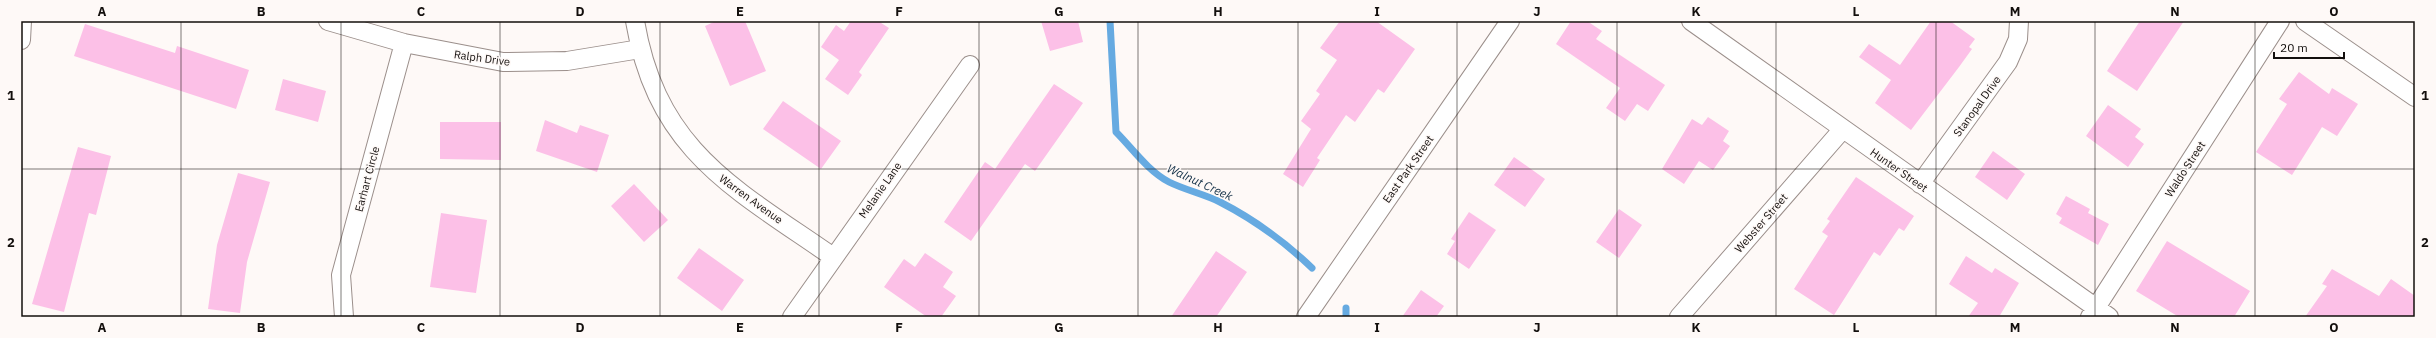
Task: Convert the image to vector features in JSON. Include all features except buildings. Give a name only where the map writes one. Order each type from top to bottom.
[{"type":"street","points":[[21,40],[22,21]]},
{"type":"street","name":"Ralph Drive","points":[[328,21],[404,43],[503,62],[567,61],[640,49]]},
{"type":"street","name":"Warren Avenue","points":[[635,21],[640,49],[660,101],[692,150],[734,190],[833,258]]},
{"type":"street","name":"East Park Street","points":[[1306,317],[1510,21]]},
{"type":"street","name":"Hunter Street","points":[[1691,21],[1842,130],[1920,184],[2098,314]]},
{"type":"street","name":"Stanopal Drive","points":[[1920,184],[2008,62],[2018,39],[2019,21]]},
{"type":"street","name":"Waldo Street","points":[[2098,314],[2280,21]]},
{"type":"street","points":[[2305,21],[2415,97]]},
{"type":"street","name":"Earhart Circle","points":[[344,317],[341,275],[404,43]]},
{"type":"street","name":"Melanie Lane","points":[[792,317],[970,64]]},
{"type":"street","name":"Webster Street","points":[[1679,317],[1842,130]]},
{"type":"waterway","name":"Walnut Creek","points":[[1110,21],[1116,132],[1147,166],[1161,177],[1175,185],[1220,202],[1245,216],[1280,240],[1312,268]]},
{"type":"waterway","name":"Walnut Creek","points":[[1346,308],[1346,317]]}]
